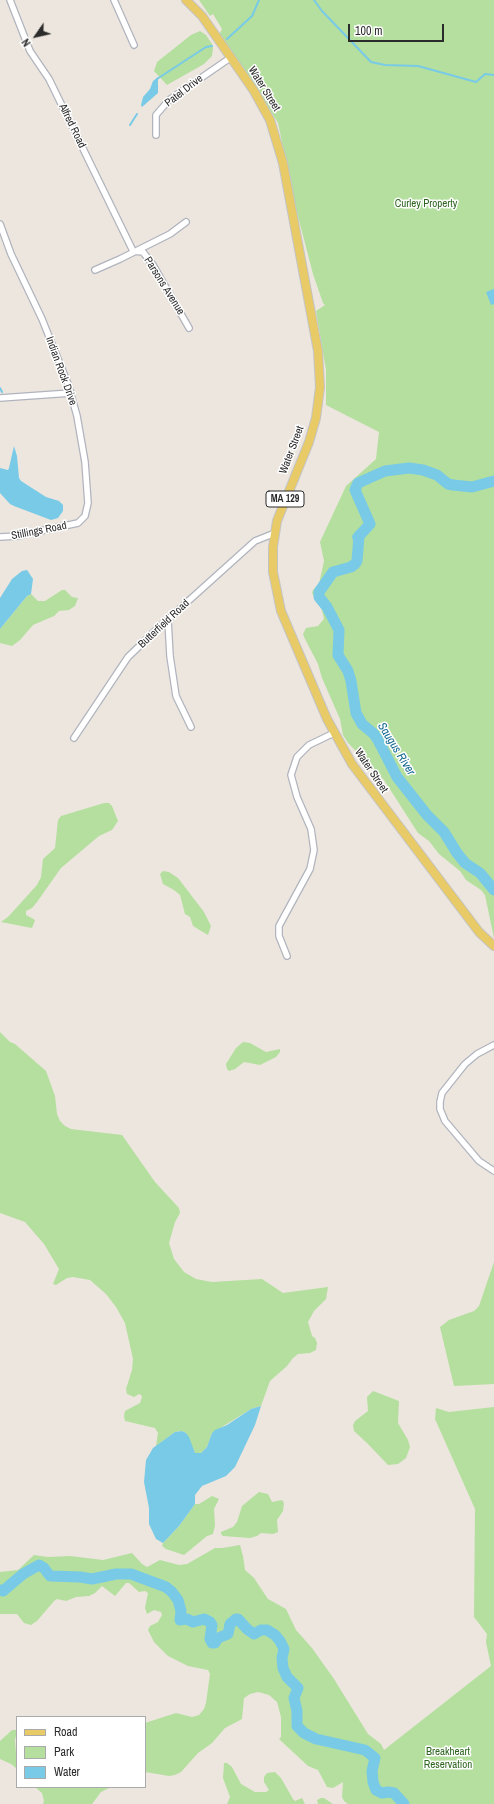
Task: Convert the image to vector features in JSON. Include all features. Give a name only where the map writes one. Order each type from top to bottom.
[{"type":"main road","name":"Water Street","points":[[186,0],[202,16]]},
{"type":"main road","name":"Water Street","points":[[193,0],[230,58],[254,91],[270,120],[283,163],[319,358],[320,394],[316,418],[309,442],[283,504],[275,533],[273,547],[273,572],[278,601],[299,655],[334,733],[352,764],[376,798],[480,932],[494,946]]},
{"type":"street","name":"Alfred Road","points":[[10,0],[30,51],[50,79],[133,252]]},
{"type":"street","points":[[114,0],[134,45]]},
{"type":"street","name":"Patel Drive","points":[[156,135],[156,114],[169,100],[230,58]]},
{"type":"street","name":"Parsons Avenue","points":[[95,270],[170,234],[186,222]]},
{"type":"street","name":"Indian Rock Drive","points":[[0,224],[11,254],[42,319],[71,393],[77,416],[85,462],[88,503],[85,516],[78,523]]},
{"type":"street","name":"Parsons Avenue","points":[[133,252],[143,252],[153,265],[189,328]]},
{"type":"street","points":[[0,398],[71,393]]},
{"type":"street","name":"Stillings Road","points":[[0,537],[17,536],[78,523]]},
{"type":"street","name":"Butterfield Road","points":[[74,738],[128,657],[256,541],[275,533]]},
{"type":"street","points":[[168,620],[170,656],[176,696],[191,727]]},
{"type":"street","points":[[287,956],[279,936],[279,926],[310,869],[314,850],[311,829],[297,797],[291,775],[297,757],[308,745],[334,733]]},
{"type":"street","points":[[494,1045],[477,1054],[465,1064],[442,1093],[440,1109],[445,1120],[479,1161],[494,1171]]},
{"type":"green space","name":"Curley Property","points":[[199,0],[494,0],[494,938],[485,895],[481,890],[466,880],[460,871],[439,854],[429,841],[418,833],[384,780],[348,743],[343,735],[340,719],[322,678],[318,664],[303,634],[306,628],[318,626],[324,619],[322,610],[312,593],[319,584],[324,561],[320,542],[346,486],[376,459],[379,432],[326,405],[326,370],[316,311],[325,305],[313,274],[294,201],[278,123],[255,85],[220,39],[222,29],[213,14],[210,16]]},
{"type":"green space","points":[[200,31],[206,35],[212,44],[212,56],[204,64],[167,85],[154,71],[157,62],[191,35]]},
{"type":"green space","points":[[62,590],[65,590],[72,597],[78,598],[75,606],[69,610],[59,611],[54,616],[33,625],[20,640],[12,646],[0,643],[0,629],[27,596],[31,594],[38,601],[45,601]]},
{"type":"green space","points":[[104,803],[109,803],[112,806],[118,821],[112,830],[99,836],[61,868],[37,902],[32,908],[26,911],[26,915],[35,920],[32,928],[1,922],[8,917],[37,885],[41,877],[43,859],[55,848],[58,820],[61,816]]},
{"type":"green space","points":[[163,871],[169,872],[178,878],[204,912],[211,926],[208,935],[193,926],[190,917],[185,914],[180,895],[163,884],[160,874]]},
{"type":"green space","points":[[0,1032],[46,1071],[55,1096],[57,1114],[60,1121],[65,1126],[71,1129],[122,1135],[155,1182],[179,1208],[180,1213],[175,1222],[169,1243],[174,1259],[184,1272],[196,1279],[212,1282],[262,1279],[283,1293],[328,1287],[326,1299],[314,1311],[308,1322],[312,1336],[315,1338],[317,1343],[316,1350],[310,1353],[298,1354],[293,1358],[287,1366],[270,1381],[261,1406],[251,1409],[212,1433],[207,1447],[201,1453],[195,1453],[186,1433],[182,1431],[175,1432],[156,1446],[158,1433],[155,1428],[125,1421],[125,1411],[140,1403],[142,1397],[139,1394],[134,1397],[127,1394],[126,1389],[132,1370],[133,1359],[125,1323],[116,1307],[106,1294],[90,1280],[73,1277],[67,1278],[56,1285],[53,1284],[59,1269],[44,1244],[25,1222],[0,1213]]},
{"type":"green space","points":[[243,1042],[250,1043],[266,1052],[280,1049],[280,1052],[276,1057],[260,1065],[244,1062],[235,1069],[229,1071],[226,1064],[236,1048]]},
{"type":"green space","points":[[494,1262],[494,1384],[454,1386],[440,1327],[449,1320],[474,1311],[479,1306]]},
{"type":"green space","points":[[373,1391],[399,1401],[398,1423],[408,1440],[410,1447],[406,1458],[398,1464],[388,1465],[354,1431],[353,1425],[355,1421],[368,1411],[367,1397]]},
{"type":"green space","name":"Breakheart Reservation","points":[[494,1407],[494,1804],[348,1804],[342,1797],[343,1782],[333,1788],[327,1787],[318,1770],[308,1766],[279,1739],[281,1737],[281,1717],[277,1702],[269,1695],[258,1692],[250,1694],[244,1698],[242,1719],[225,1728],[212,1743],[198,1753],[181,1772],[169,1776],[146,1772],[146,1723],[176,1713],[192,1717],[199,1715],[204,1709],[206,1703],[210,1674],[208,1670],[188,1666],[168,1656],[154,1642],[148,1630],[150,1626],[158,1622],[162,1615],[161,1612],[154,1610],[147,1614],[145,1608],[148,1593],[145,1591],[139,1592],[129,1583],[126,1583],[115,1596],[102,1586],[95,1593],[89,1596],[76,1597],[66,1601],[57,1599],[37,1621],[31,1625],[24,1623],[17,1614],[0,1614],[0,1572],[18,1570],[34,1555],[48,1557],[70,1556],[103,1560],[132,1553],[142,1564],[147,1567],[160,1560],[179,1565],[187,1564],[215,1548],[240,1545],[245,1570],[254,1578],[268,1599],[286,1609],[296,1630],[312,1648],[334,1679],[368,1734],[381,1744],[384,1750],[491,1666],[486,1642],[487,1634],[474,1617],[475,1509],[435,1419],[436,1408],[449,1412]]},
{"type":"green space","points":[[259,1492],[268,1494],[272,1502],[282,1500],[284,1503],[283,1511],[277,1520],[278,1532],[273,1534],[261,1533],[250,1538],[223,1536],[221,1532],[233,1527],[237,1522],[242,1506]]},
{"type":"green space","points":[[212,1496],[219,1499],[214,1509],[215,1525],[213,1534],[207,1536],[184,1555],[166,1549],[162,1546],[195,1504],[199,1504]]},
{"type":"green space","points":[[12,1730],[16,1730],[16,1768],[0,1759],[0,1741]]},
{"type":"green space","points":[[224,1763],[227,1763],[232,1767],[241,1784],[255,1792],[266,1792],[269,1790],[264,1782],[264,1777],[267,1773],[275,1772],[281,1778],[293,1799],[295,1801],[302,1798],[305,1804],[227,1804],[230,1797],[223,1778]]},
{"type":"green space","points":[[36,1788],[109,1788],[101,1792],[92,1804],[43,1804],[44,1801],[42,1793]]},
{"type":"green space","points":[[324,1798],[333,1804],[318,1804],[317,1800]]},
{"type":"water","points":[[158,77],[158,93],[142,107],[143,97],[150,89],[153,81]]},
{"type":"water","points":[[494,289],[494,304],[491,305],[486,292]]},
{"type":"water","points":[[14,446],[17,456],[19,478],[21,481],[46,497],[59,501],[63,505],[63,511],[58,518],[51,520],[14,506],[10,504],[0,493],[0,468],[8,470]]},
{"type":"water","points":[[367,528],[360,558],[355,564],[355,550],[352,536],[356,531]]},
{"type":"water","points":[[27,570],[33,579],[31,594],[27,596],[0,629],[0,598],[12,579],[22,571]]},
{"type":"water","points":[[261,1406],[255,1425],[235,1467],[226,1476],[202,1486],[195,1495],[195,1504],[179,1526],[163,1543],[156,1539],[149,1524],[149,1508],[144,1482],[146,1460],[153,1448],[175,1432],[182,1431],[189,1437],[195,1453],[201,1453],[207,1447],[212,1433],[215,1430],[227,1425],[251,1409]]},
{"type":"waterway","points":[[227,39],[252,16],[259,0]]},
{"type":"waterway","points":[[314,0],[322,11],[371,62],[385,65],[418,66],[476,82],[485,74],[494,75]]},
{"type":"waterway","points":[[157,79],[206,47],[212,46]]},
{"type":"waterway","points":[[130,125],[137,114]]},
{"type":"waterway","points":[[0,388],[2,392]]},
{"type":"waterway","name":"Saugus River","points":[[494,481],[472,487],[453,485],[448,484],[437,475],[423,470],[409,468],[385,471],[358,483],[355,490],[370,524],[359,536],[357,561],[351,567],[333,572],[319,592],[319,597],[327,607],[339,630],[338,655],[348,671],[356,713],[362,724],[374,734],[397,777],[427,815],[444,832],[457,853],[465,863],[480,873],[494,890]]},
{"type":"waterway","name":"Saugus River","points":[[0,1590],[3,1591],[23,1574],[39,1565],[44,1568],[50,1576],[92,1579],[116,1574],[131,1574],[166,1587],[172,1592],[178,1600],[181,1611],[180,1620],[187,1619],[193,1622],[204,1619],[210,1622],[212,1625],[210,1639],[212,1643],[215,1643],[218,1638],[228,1634],[230,1624],[236,1619],[238,1619],[254,1634],[261,1630],[267,1630],[275,1635],[280,1641],[284,1649],[282,1658],[283,1668],[287,1677],[298,1688],[294,1698],[297,1711],[297,1726],[304,1733],[316,1739],[365,1750],[375,1758],[372,1771],[373,1782],[376,1790],[382,1793],[394,1793],[404,1804]]}]
